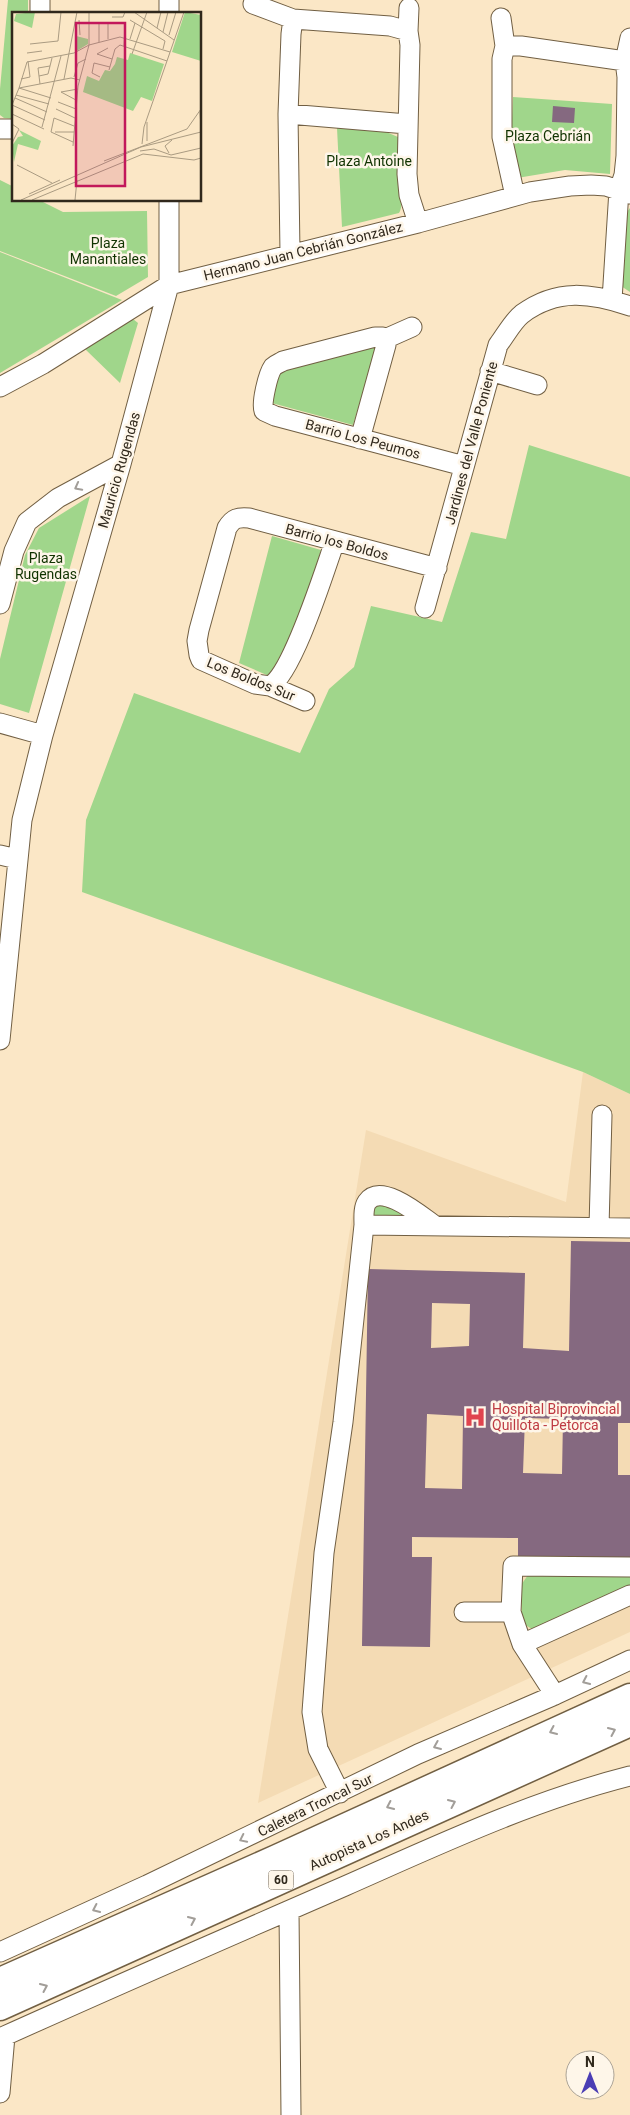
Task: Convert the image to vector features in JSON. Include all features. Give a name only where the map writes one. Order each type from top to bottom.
[{"type":"highway","name":"Autopista Los Andes","points":[[0,1981],[630,1698]]},
{"type":"highway","name":"Autopista Los Andes","points":[[0,2007],[630,1723]]},
{"type":"street","points":[[253,4],[293,19],[390,26],[408,31]]},
{"type":"street","points":[[409,8],[407,174],[409,195],[418,223]]},
{"type":"street","points":[[501,18],[505,46],[502,59],[502,137],[514,196]]},
{"type":"street","points":[[290,253],[288,114],[290,34],[293,19]]},
{"type":"street","points":[[630,38],[625,61],[628,76],[624,192],[612,300],[630,306]]},
{"type":"street","points":[[505,46],[521,46],[625,61]]},
{"type":"street","points":[[288,114],[407,124]]},
{"type":"street","name":"Hermano Juan Cebrián González","points":[[0,387],[43,364],[169,285],[290,253],[418,223],[514,196],[570,186],[606,186],[624,192]]},
{"type":"street","name":"Mauricio Rugendas","points":[[0,1040],[9,857],[22,820],[43,735],[122,464],[169,285],[169,201]]},
{"type":"street","name":"Jardines del Valle Poniente","points":[[425,608],[498,345],[521,315],[549,298],[591,295],[612,300]]},
{"type":"street","points":[[360,439],[386,345],[385,339],[412,327]]},
{"type":"street","name":"Barrio Los Peumos","points":[[385,339],[380,336],[375,337],[275,365],[271,370],[262,404],[264,410],[276,416],[464,466]]},
{"type":"street","points":[[490,371],[537,385]]},
{"type":"street","points":[[0,604],[14,551],[27,522],[58,498],[122,464]]},
{"type":"street","name":"Barrio los Boldos","points":[[199,655],[197,641],[227,528],[231,521],[236,518],[249,518],[437,568]]},
{"type":"street","points":[[270,686],[275,683],[282,673],[306,625],[334,541]]},
{"type":"street","name":"Los Boldos Sur","points":[[199,655],[201,660],[209,664],[255,684],[270,686],[305,702]]},
{"type":"street","points":[[0,723],[43,735]]},
{"type":"street","points":[[599,1227],[602,1115]]},
{"type":"street","points":[[340,1793],[318,1749],[312,1712],[324,1553],[343,1422],[365,1208],[367,1202],[374,1196],[385,1195],[410,1208],[434,1225]]},
{"type":"street","points":[[364,1225],[630,1228]]},
{"type":"street","points":[[555,1695],[522,1644],[511,1612],[513,1566],[630,1567]]},
{"type":"street","points":[[522,1644],[626,1604]]},
{"type":"street","points":[[464,1612],[511,1612]]},
{"type":"street","name":"Caletera Troncal Sur","points":[[0,1952],[138,1889],[418,1754],[555,1695],[630,1660]]},
{"type":"street","points":[[0,2093],[2,2037],[528,1808],[588,1786],[630,1776]]},
{"type":"street","points":[[289,1911],[291,2115]]},
{"type":"shaded area","name":"Hospital Biprovincial Quillota - Petorca","points":[[583,1072],[630,1094],[630,1632],[258,1803],[366,1130],[566,1202]]},
{"type":"green space","points":[[8,0],[28,0],[28,12],[12,12],[12,119],[4,118],[0,115],[0,89]]},
{"type":"green space","name":"Plaza Cebrián","points":[[513,97],[612,104],[610,174],[565,170],[517,178],[511,141]]},
{"type":"green space","name":"Plaza Antoine","points":[[337,128],[379,129],[398,137],[401,152],[398,172],[401,200],[399,213],[342,227]]},
{"type":"green space","name":"Plaza Manantiales","points":[[0,180],[12,186],[12,201],[41,201],[63,212],[147,211],[148,277],[116,296],[0,251]]},
{"type":"green space","points":[[630,208],[630,292],[621,286],[624,216]]},
{"type":"green space","points":[[0,252],[122,300],[0,373]]},
{"type":"green space","points":[[133,319],[138,323],[120,383],[85,349]]},
{"type":"green space","points":[[377,345],[353,425],[268,402],[278,368]]},
{"type":"green space","points":[[529,445],[630,477],[630,1094],[583,1072],[82,892],[86,820],[134,693],[300,753],[329,689],[354,667],[371,606],[442,622],[471,532],[506,539]]},
{"type":"green space","name":"Plaza Rugendas","points":[[90,496],[29,713],[0,704],[0,659],[25,555],[39,528]]},
{"type":"green space","points":[[272,536],[321,550],[300,620],[269,676],[239,663]]},
{"type":"green space","points":[[378,1199],[415,1217],[374,1218],[371,1213]]},
{"type":"green space","points":[[528,1575],[630,1575],[630,1587],[532,1629],[522,1623],[521,1585]]},
{"type":"building","points":[[553,106],[575,108],[574,123],[552,122]]},
{"type":"building","points":[[571,1241],[630,1242],[630,1423],[618,1423],[618,1475],[630,1475],[630,1564],[518,1562],[518,1538],[412,1537],[412,1557],[432,1557],[430,1647],[362,1646],[368,1269],[525,1273],[523,1348],[569,1351]],"holes":[[[432,1303],[470,1304],[469,1346],[431,1348]],[[427,1414],[463,1416],[462,1489],[425,1488]],[[525,1418],[563,1419],[562,1474],[523,1473]]]},
{"type":"place","name":"Hospital Biprovincial Quillota - Petorca","points":[[475,1417]]}]
